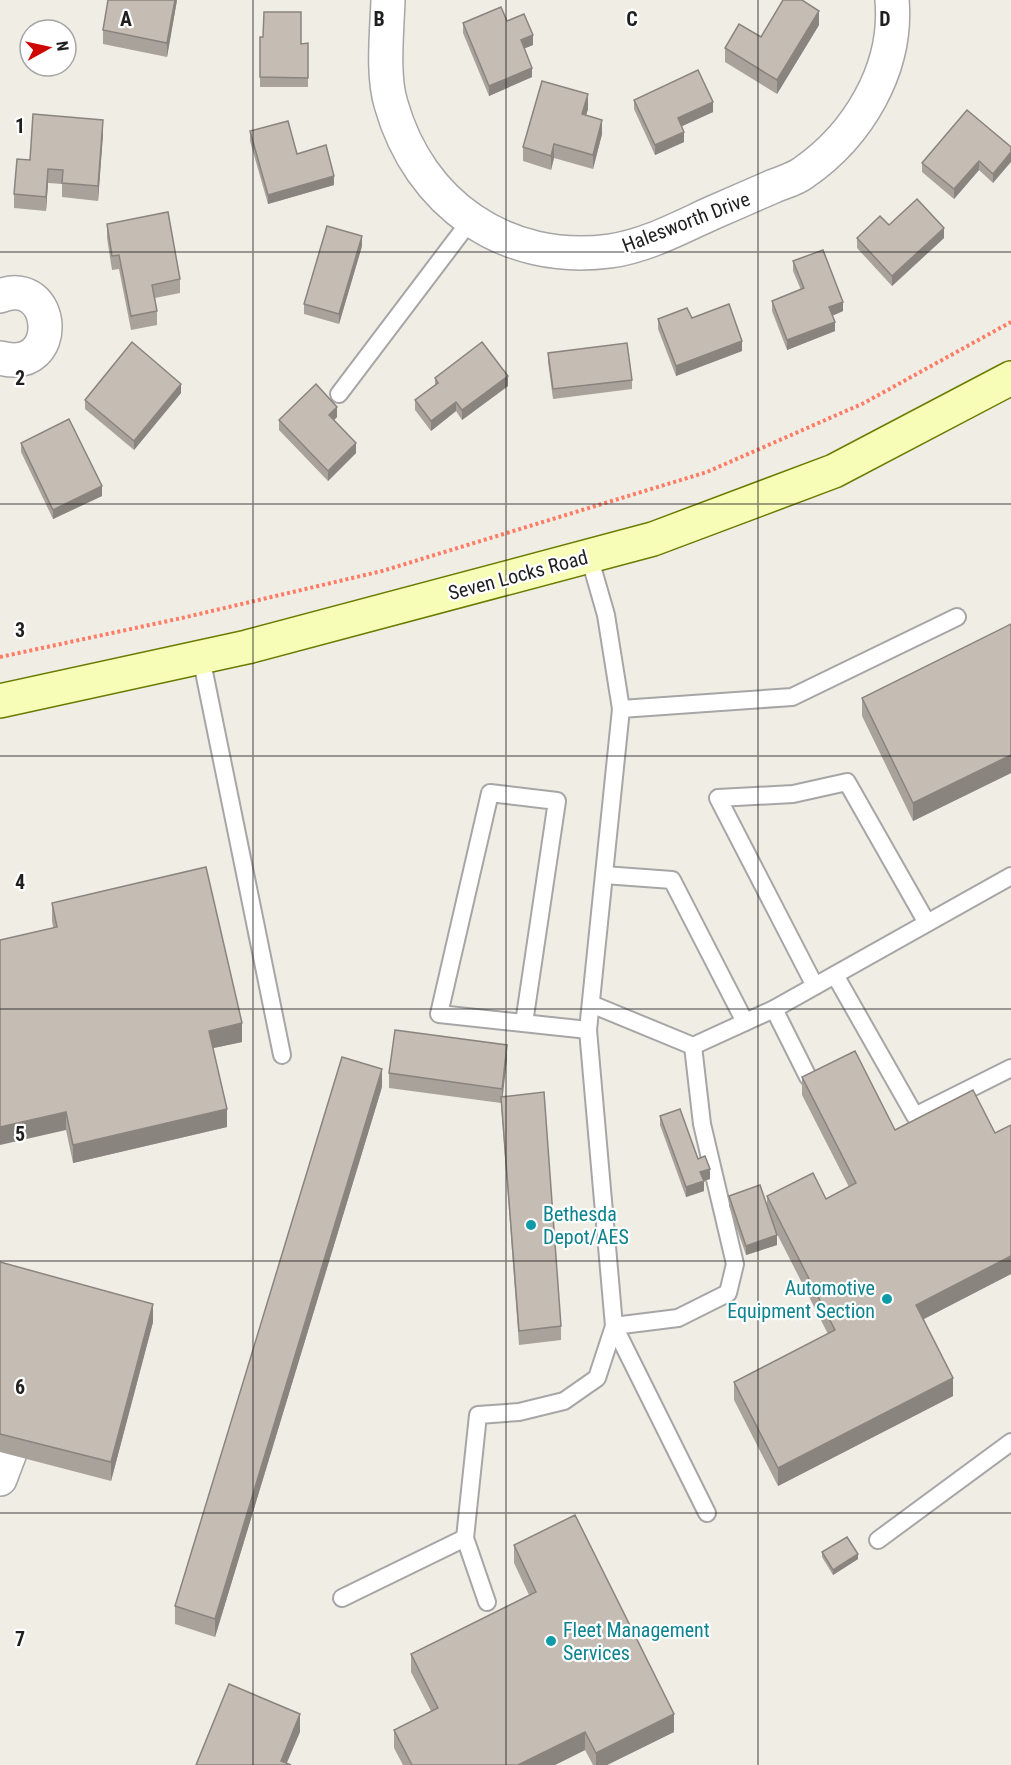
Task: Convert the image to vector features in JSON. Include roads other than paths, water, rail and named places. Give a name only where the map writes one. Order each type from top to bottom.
[{"type":"main road","name":"Seven Locks Road","points":[[0,700],[247,647],[653,539],[834,471],[1011,378]]},
{"type":"main road","points":[[975,397],[1011,386]]},
{"type":"street","name":"Halesworth Drive","points":[[388,0],[386,59],[390,102],[407,148],[435,189],[470,221],[518,243],[550,251],[580,252],[611,251],[645,242],[801,175],[830,152],[851,129],[871,98],[885,63],[893,14],[892,0]]},
{"type":"street","points":[[0,296],[15,293],[26,296],[40,307],[46,323],[46,335],[41,346],[33,354],[10,361],[0,358]]},
{"type":"street","points":[[0,1479],[25,1412]]},
{"type":"lane","points":[[339,394],[470,221]]},
{"type":"lane","points":[[589,556],[606,615],[621,709],[588,1030],[614,1326],[707,1513]]},
{"type":"lane","points":[[621,709],[792,698],[957,616]]},
{"type":"lane","points":[[201,657],[282,1055]]},
{"type":"lane","points":[[815,986],[718,798],[793,794],[848,782],[927,923]]},
{"type":"lane","points":[[524,1023],[557,801],[490,793],[439,1014],[588,1030]]},
{"type":"lane","points":[[604,875],[672,880],[745,1022]]},
{"type":"lane","points":[[591,1004],[693,1046],[774,1009],[1011,876]]},
{"type":"lane","points":[[835,975],[915,1116],[1011,1068]]},
{"type":"lane","points":[[774,1009],[808,1077]]},
{"type":"lane","points":[[614,1326],[678,1318],[728,1293],[735,1264],[702,1124],[693,1046]]},
{"type":"lane","points":[[487,1602],[465,1538],[478,1415],[519,1412],[564,1401],[597,1378],[614,1326]]},
{"type":"lane","points":[[878,1540],[1011,1442]]},
{"type":"lane","points":[[342,1598],[465,1538]]},
{"type":"place","name":"Bethesda Depot/AES","points":[[531,1225]]},
{"type":"place","name":"Automotive Equipment Section","points":[[887,1299]]},
{"type":"place","name":"Fleet Management Services","points":[[551,1641]]}]
